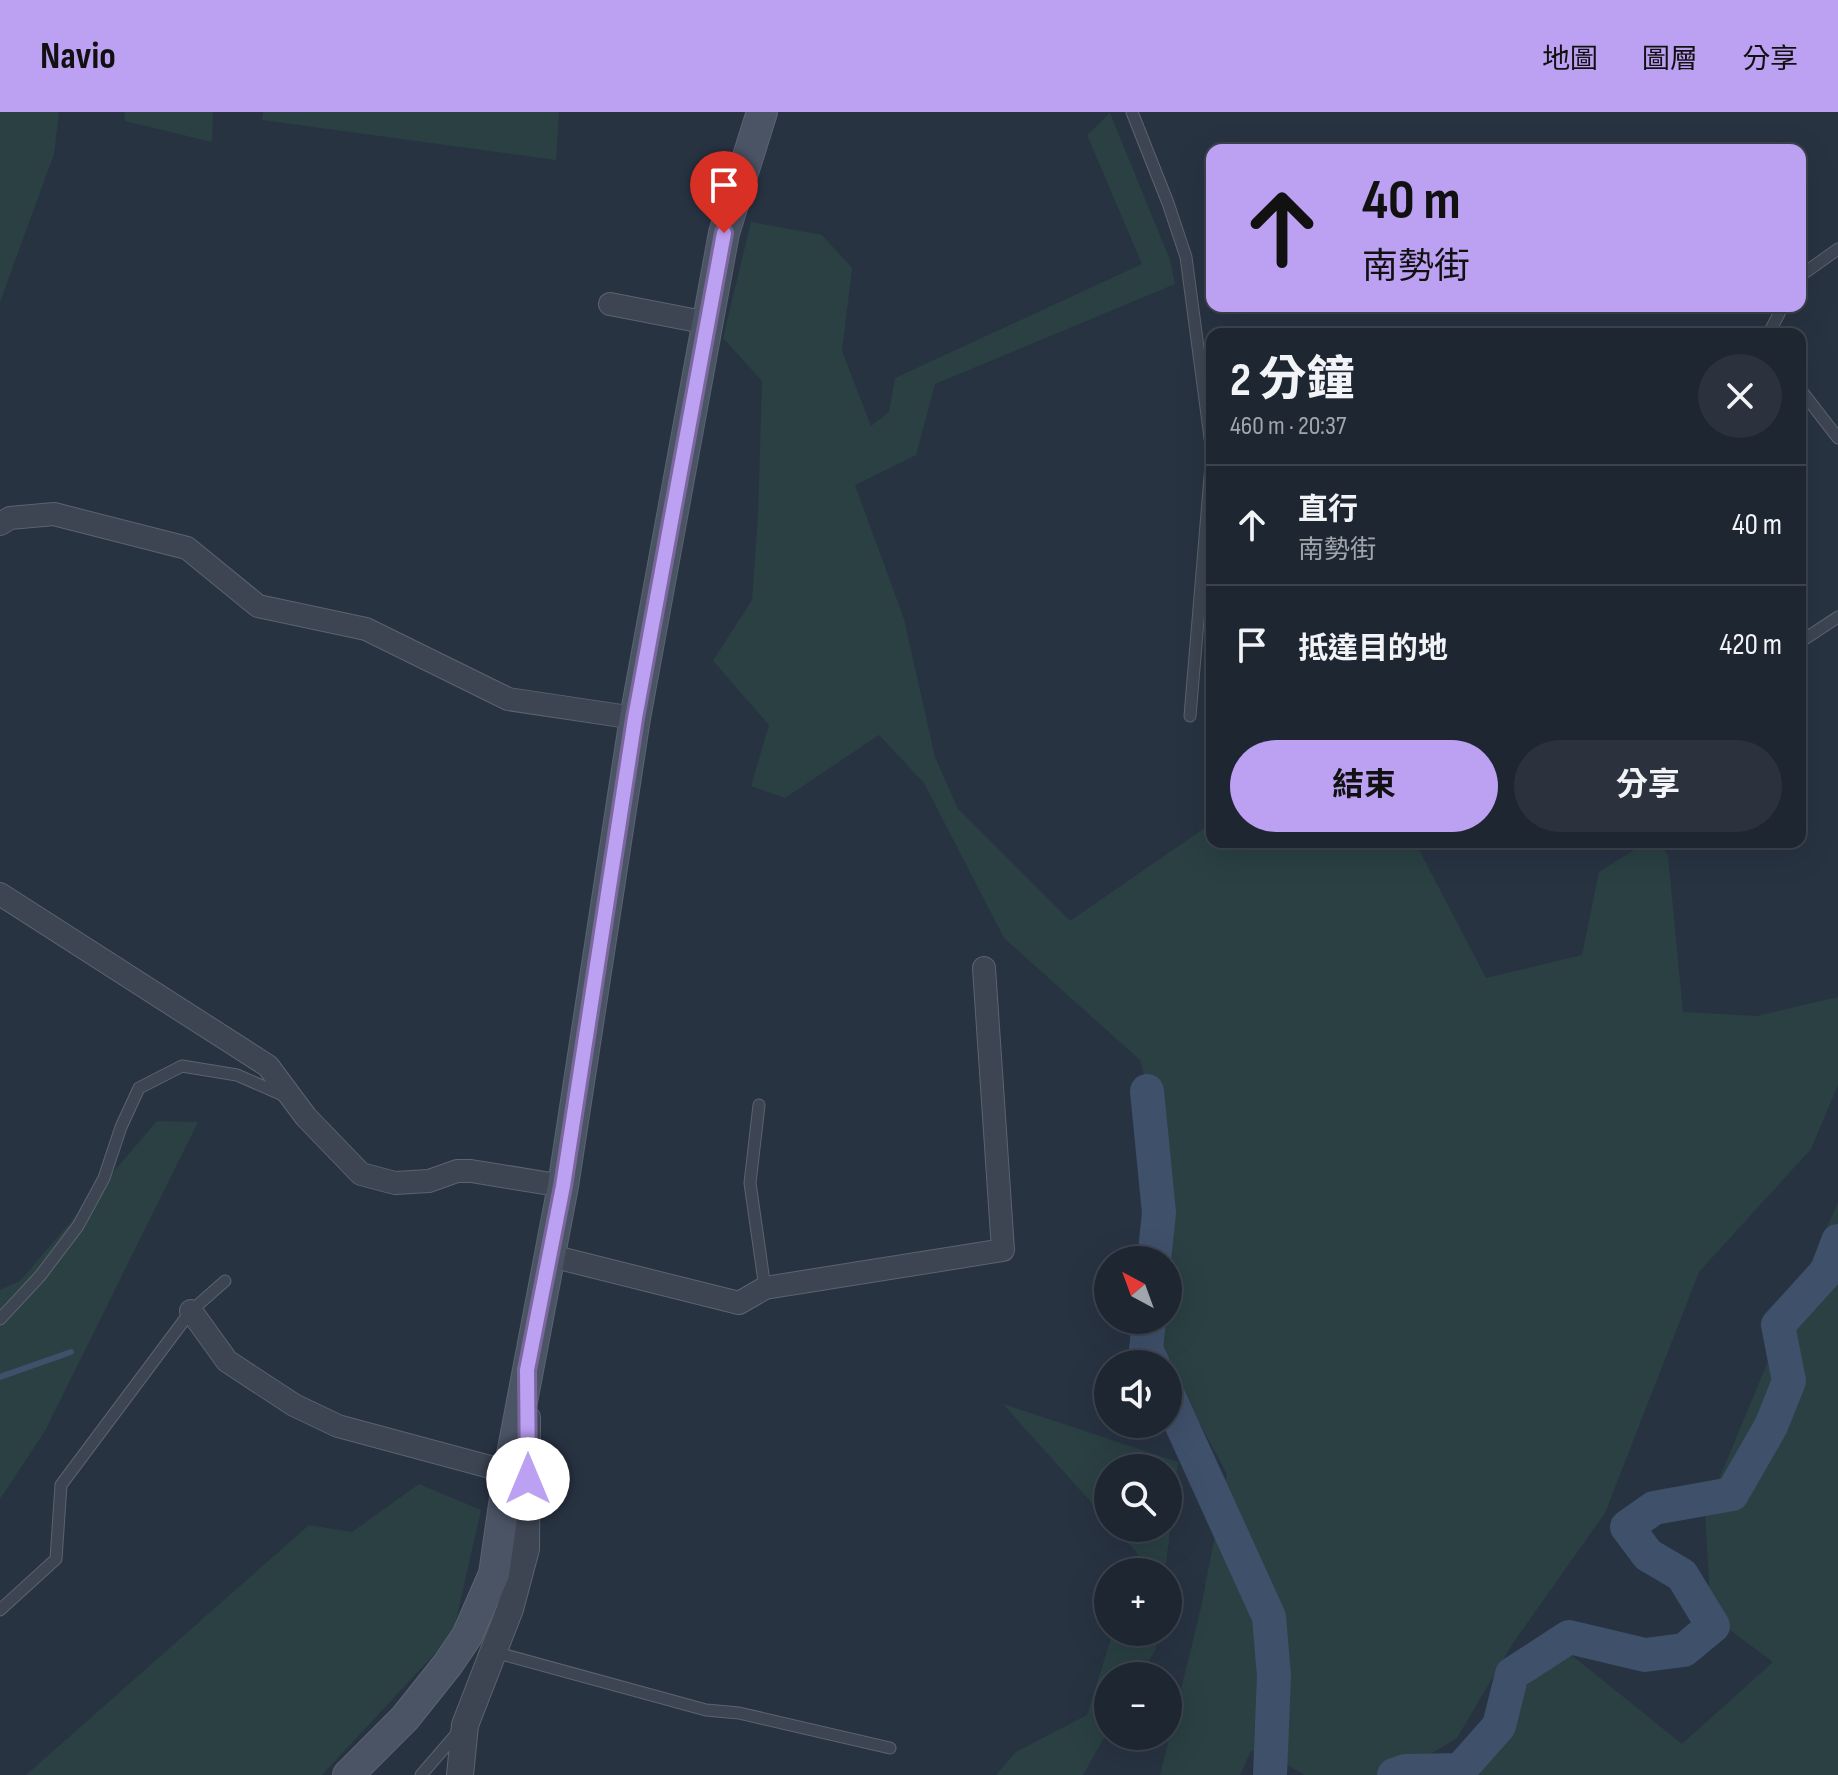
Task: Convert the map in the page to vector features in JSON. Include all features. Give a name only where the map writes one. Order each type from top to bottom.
[{"type":"main road","points":[[348,1775],[405,1718],[448,1664],[467,1636],[494,1574],[518,1474],[527,1370],[563,1186],[635,718],[724,233],[762,112]]},
{"type":"street","points":[[610,304],[708,324]]},
{"type":"street","points":[[0,524],[10,518],[54,514],[187,548],[258,606],[366,629],[508,699],[635,718]]},
{"type":"street","points":[[0,894],[268,1066],[293,1100],[361,1174],[395,1183],[429,1181],[457,1171],[471,1171],[563,1186]]},
{"type":"street","points":[[551,1256],[739,1303],[765,1288],[1003,1250],[984,968]]},
{"type":"street","points":[[191,1311],[227,1361],[294,1405],[338,1426],[518,1474],[526,1549],[510,1609],[465,1725],[460,1775]]},
{"type":"lane","points":[[1132,112],[1186,257],[1206,408]]},
{"type":"lane","points":[[1806,272],[1838,249]]},
{"type":"lane","points":[[1806,397],[1838,438]]},
{"type":"lane","points":[[1190,716],[1206,525]]},
{"type":"lane","points":[[1806,638],[1838,617]]},
{"type":"lane","points":[[0,1319],[40,1276],[78,1226],[104,1178],[121,1127],[139,1088],[182,1066],[237,1075],[293,1100]]},
{"type":"lane","points":[[759,1105],[750,1183],[765,1288]]},
{"type":"lane","points":[[0,1610],[56,1559],[61,1485],[191,1311],[225,1281]]},
{"type":"lane","points":[[493,1652],[706,1710],[739,1713],[890,1748]]},
{"type":"lane","points":[[421,1775],[465,1725]]},
{"type":"green space","points":[[0,112],[59,112],[54,154],[0,302]]},
{"type":"green space","points":[[124,112],[213,112],[212,142],[125,121]]},
{"type":"green space","points":[[263,112],[559,112],[556,160],[262,120]]},
{"type":"green space","points":[[1110,113],[1170,260],[1175,284],[935,384],[916,455],[855,485],[904,619],[935,757],[958,809],[1070,921],[1206,827],[1206,848],[1418,848],[1486,978],[1582,955],[1599,872],[1637,848],[1663,848],[1668,856],[1683,1012],[1757,1016],[1838,997],[1838,1085],[1811,1149],[1699,1272],[1605,1513],[1513,1643],[1457,1738],[1396,1775],[1305,1775],[1269,1755],[1251,1751],[1240,1775],[1160,1775],[1166,1750],[1182,1750],[1182,1685],[1227,1474],[1182,1390],[1182,1350],[1160,1350],[1157,1344],[1157,1334],[1182,1334],[1182,1246],[1162,1246],[1167,1158],[1140,1060],[1004,938],[924,783],[879,735],[785,798],[751,786],[769,725],[713,661],[752,600],[762,381],[723,338],[751,222],[822,235],[852,268],[842,351],[871,426],[889,412],[895,378],[1142,264],[1087,135]]},
{"type":"green space","points":[[157,1121],[198,1122],[45,1431],[0,1499],[0,1290],[20,1281]]},
{"type":"green space","points":[[1838,1203],[1838,1775],[1438,1775],[1564,1649],[1682,1744],[1773,1662],[1711,1616],[1705,1513],[1795,1296]]},
{"type":"green space","points":[[1003,1404],[1094,1434],[1094,1438],[1106,1438],[1154,1454],[1094,1454],[1094,1505]]},
{"type":"green space","points":[[419,1484],[481,1510],[453,1634],[322,1775],[26,1775],[309,1525],[352,1532]]},
{"type":"green space","points":[[1127,1542],[1169,1542],[1167,1558],[1137,1558],[1138,1554]]},
{"type":"green space","points":[[1109,1646],[1156,1646],[1148,1662],[1104,1662]]},
{"type":"green space","points":[[1094,1693],[1094,1750],[1097,1750],[1083,1775],[996,1775],[1016,1752],[1087,1715]]},
{"type":"waterway","points":[[1147,1091],[1159,1213],[1155,1246]]},
{"type":"waterway","points":[[1394,1775],[1406,1771],[1460,1770],[1499,1726],[1512,1674],[1569,1637],[1645,1655],[1684,1650],[1713,1626],[1682,1575],[1648,1555],[1627,1527],[1654,1508],[1732,1494],[1771,1426],[1789,1381],[1778,1325],[1827,1271],[1838,1241]]},
{"type":"waterway","points":[[1146,1350],[1148,1334]]},
{"type":"waterway","points":[[0,1377],[71,1352]]},
{"type":"waterway","points":[[1182,1426],[1269,1617],[1274,1676],[1270,1775]]},
{"type":"route","points":[[528,1479],[527,1370],[563,1186],[635,718],[724,233]]}]
